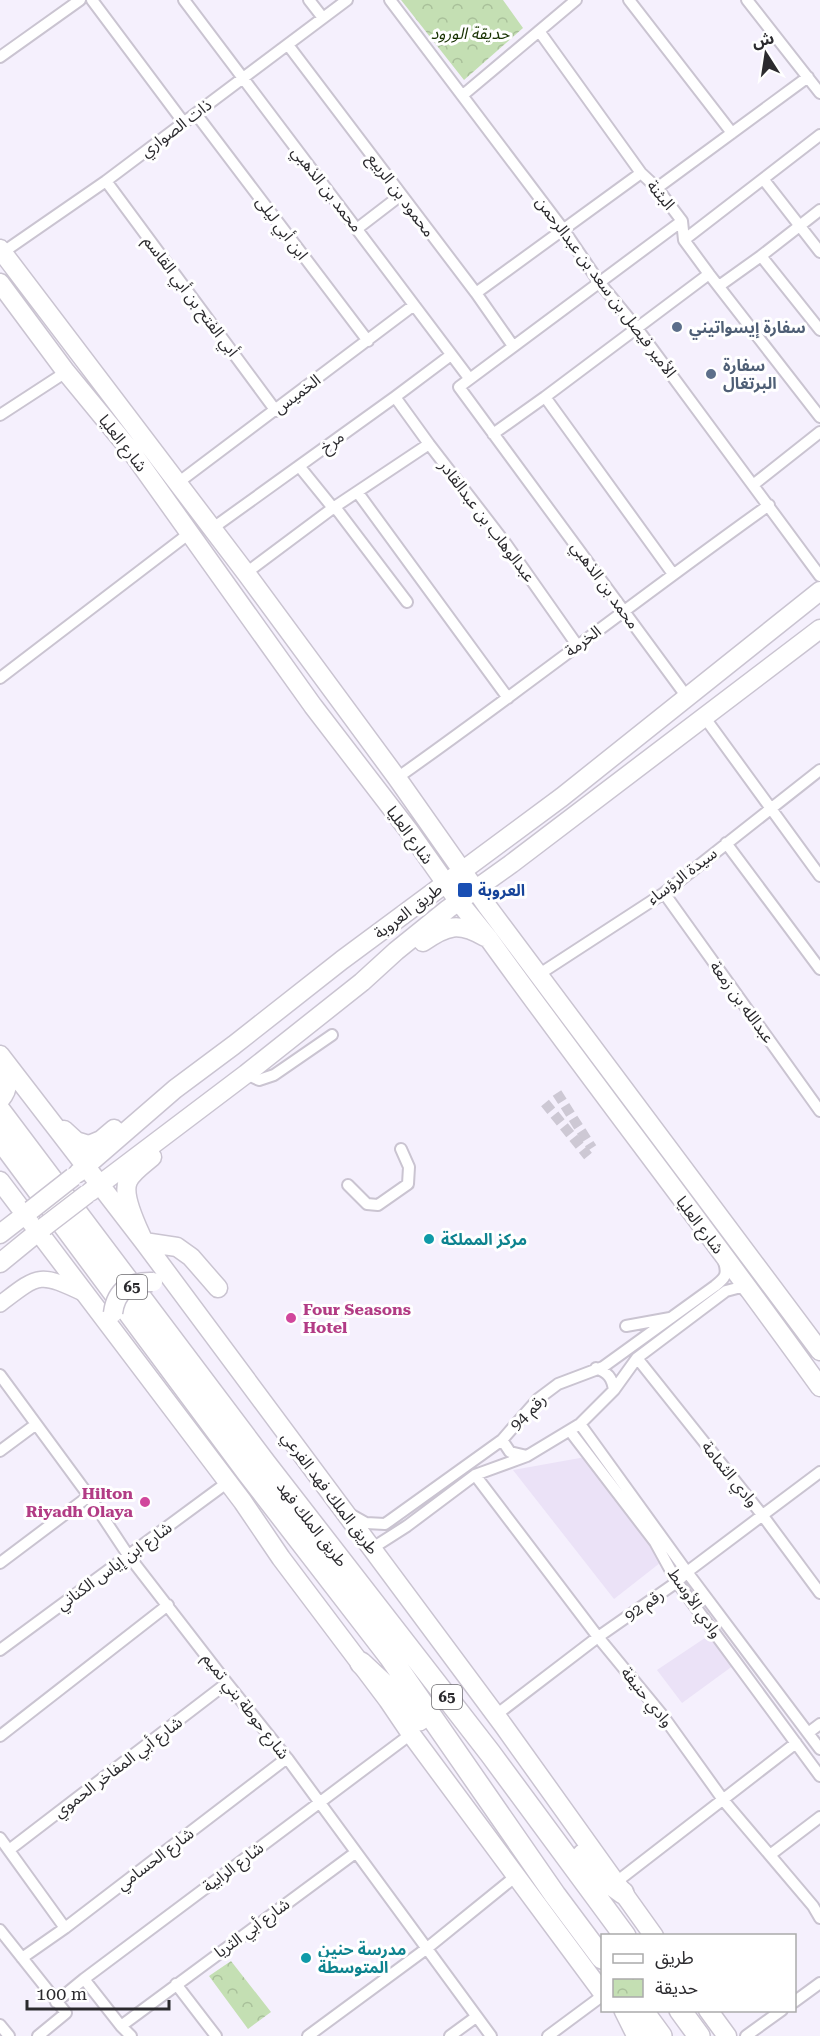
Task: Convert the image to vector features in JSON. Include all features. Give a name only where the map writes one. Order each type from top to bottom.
[{"type":"highway","name":"طريق الملك فهد","points":[[0,1111],[265,1463],[501,1768],[624,1934]]},
{"type":"highway","name":"طريق الملك فهد","points":[[0,1139],[241,1464],[390,1657],[458,1758],[601,1955]]},
{"type":"highway","points":[[361,1663],[458,1758]]},
{"type":"highway","points":[[501,1768],[517,1774],[522,1779],[597,1874],[619,1888]]},
{"type":"highway","points":[[586,1936],[601,1964]]},
{"type":"highway","points":[[626,2012],[637,2036]]},
{"type":"highway","points":[[643,2012],[661,2036]]},
{"type":"highway","points":[[681,2012],[699,2036]]},
{"type":"main road","name":"شارع العليا","points":[[1,251],[179,482],[397,778],[538,975],[818,1345]]},
{"type":"main road","name":"شارع العليا","points":[[0,283],[66,372],[154,483],[313,706],[409,831],[459,902],[489,939],[820,1387]]},
{"type":"main road","points":[[144,438],[174,478],[174,490],[165,491],[154,483]]},
{"type":"main road","name":"طريق العروبة","points":[[3,1230],[80,1172],[174,1089],[446,882],[562,797],[820,591]]},
{"type":"main road","name":"طريق العروبة","points":[[0,1263],[93,1189],[246,1074],[459,902],[820,629]]},
{"type":"main road","points":[[362,982],[387,970],[447,927],[473,930],[489,939]]},
{"type":"main road","name":"طريق الملك فهد الفرعي","points":[[0,1055],[47,1117],[80,1172],[93,1189],[144,1242],[496,1715],[653,1934]]},
{"type":"main road","points":[[0,1066],[8,1080],[4,1094]]},
{"type":"main road","points":[[47,1117],[76,1141],[89,1146],[101,1140],[152,1100],[174,1089]]},
{"type":"main road","points":[[192,1113],[173,1137],[128,1180],[126,1191],[144,1242],[177,1247],[191,1257],[218,1288]]},
{"type":"main road","points":[[0,1181],[28,1212],[85,1294],[228,1482],[286,1565],[361,1663],[601,1991]]},
{"type":"main road","points":[[124,1344],[112,1313],[114,1303],[124,1289],[142,1281],[153,1282],[169,1288],[186,1300]]},
{"type":"main road","points":[[756,1299],[753,1282],[762,1281],[773,1288]]},
{"type":"main road","points":[[619,2012],[637,2036]]},
{"type":"main road","points":[[709,2012],[727,2036]]},
{"type":"street","points":[[0,57],[80,0]]},
{"type":"street","points":[[92,0],[184,123]]},
{"type":"street","name":"محمد بن الذهبي","points":[[184,0],[469,378],[459,387],[687,697]]},
{"type":"street","points":[[309,0],[323,18]]},
{"type":"street","name":"ذات الصواري","points":[[1,251],[106,181],[347,0]]},
{"type":"street","name":"الأمير فيصل بن سعد بن عبدالرحمن","points":[[390,0],[820,576]]},
{"type":"street","points":[[463,96],[576,0]]},
{"type":"street","points":[[629,0],[732,133]]},
{"type":"street","points":[[747,0],[820,93]]},
{"type":"street","name":"البثنة","points":[[539,31],[641,173],[657,188],[682,221],[684,240],[708,274],[820,417]]},
{"type":"street","name":"محمود بن الربيع","points":[[288,45],[476,293],[513,346]]},
{"type":"street","points":[[657,188],[808,77]]},
{"type":"street","name":"ابن أبي ليلى","points":[[196,114],[368,341]]},
{"type":"street","points":[[684,240],[820,135]]},
{"type":"street","points":[[476,293],[641,173]]},
{"type":"street","points":[[764,180],[820,252]]},
{"type":"street","name":"أبي الفتح بن أبي القاسم","points":[[106,181],[276,411]]},
{"type":"street","points":[[357,228],[401,195]]},
{"type":"street","points":[[719,286],[820,210]]},
{"type":"street","points":[[469,378],[682,221]]},
{"type":"street","points":[[761,256],[820,330]]},
{"type":"street","points":[[493,434],[545,398],[708,274]]},
{"type":"street","name":"الخميس","points":[[179,482],[414,305]]},
{"type":"street","name":"مرخ","points":[[213,528],[451,355]]},
{"type":"street","points":[[0,415],[66,372]]},
{"type":"street","name":"عبدالوهاب بن عبدالقادر","points":[[395,397],[506,544],[577,645]]},
{"type":"street","points":[[545,398],[673,574]]},
{"type":"street","points":[[753,485],[820,432]]},
{"type":"street","points":[[246,573],[333,508],[429,444]]},
{"type":"street","points":[[299,466],[348,524],[407,602]]},
{"type":"street","points":[[358,493],[508,698]]},
{"type":"street","name":"الخرمة","points":[[397,778],[769,505]]},
{"type":"street","points":[[0,678],[190,532]]},
{"type":"street","points":[[705,718],[820,876]]},
{"type":"street","name":"سيدة الرؤساء","points":[[538,975],[664,893],[819,772]]},
{"type":"street","points":[[726,843],[820,969]]},
{"type":"street","name":"عبدالله بن زمعة","points":[[664,893],[820,1111]]},
{"type":"street","points":[[246,1074],[259,1080],[274,1075],[332,1035]]},
{"type":"street","points":[[348,1185],[367,1203],[378,1205],[408,1184],[409,1167],[401,1149]]},
{"type":"street","name":"رقم 94","points":[[344,1511],[366,1523],[386,1524],[502,1440],[538,1399],[558,1384],[603,1367],[725,1277],[727,1271],[723,1256]]},
{"type":"street","points":[[0,1304],[30,1281],[43,1278],[62,1283],[85,1294]]},
{"type":"street","name":"رقم 94","points":[[371,1549],[407,1526],[475,1475],[527,1456],[580,1424],[614,1390],[637,1358],[726,1291],[741,1287],[756,1299]]},
{"type":"street","points":[[627,1326],[670,1318]]},
{"type":"street","name":"وادي الثمامة","points":[[637,1358],[763,1516],[820,1593]]},
{"type":"street","points":[[596,1368],[607,1373],[612,1379],[614,1390]]},
{"type":"street","name":"شارع حوطة بني تميم","points":[[0,1376],[89,1497],[128,1555],[287,1758],[491,2036]]},
{"type":"street","name":"وادي الأوسط","points":[[580,1424],[687,1572],[820,1749]]},
{"type":"street","points":[[0,1452],[35,1425]]},
{"type":"street","name":"وادي الأوسط","points":[[570,1431],[655,1542],[677,1582],[820,1776]]},
{"type":"street","points":[[502,1440],[510,1452],[527,1456]]},
{"type":"street","name":"رقم 92","points":[[496,1715],[598,1637],[677,1582],[687,1572],[820,1472]]},
{"type":"street","name":"وادي حنيفة","points":[[475,1475],[598,1637],[663,1716],[724,1801],[816,1904],[820,1918]]},
{"type":"street","name":"شارع ابن إياس الكناني","points":[[0,1650],[228,1482]]},
{"type":"street","points":[[407,1526],[412,1515],[436,1497],[438,1488]]},
{"type":"street","points":[[0,1563],[89,1497]]},
{"type":"street","points":[[0,1736],[168,1605]]},
{"type":"street","name":"شارع أبي المفاخر الحموي","points":[[9,1850],[227,1683]]},
{"type":"street","points":[[808,1733],[820,1724]]},
{"type":"street","name":"شارع الرابية","points":[[56,2002],[411,1734]]},
{"type":"street","points":[[619,1888],[796,1743]]},
{"type":"street","name":"شارع الحسامي","points":[[22,1958],[65,1928],[287,1758]]},
{"type":"street","points":[[770,1855],[820,1817]]},
{"type":"street","points":[[0,1838],[65,1928]]},
{"type":"street","name":"شارع أبي الثريا","points":[[121,2026],[355,1853]]},
{"type":"street","points":[[308,2036],[426,1948],[516,1876]]},
{"type":"street","points":[[0,1930],[66,2013],[38,2036]]},
{"type":"street","points":[[84,1979],[121,2026],[132,2036]]},
{"type":"street","points":[[796,2001],[820,1983]]},
{"type":"street","points":[[177,1984],[216,2036]]},
{"type":"street","points":[[548,2036],[601,1996]]},
{"type":"street","points":[[746,2036],[779,2012]]},
{"type":"street","points":[[450,2036],[476,2017]]},
{"type":"street","points":[[0,2025],[9,2036]]},
{"type":"shaded area","points":[[591,1456],[665,1559],[614,1599],[513,1470]]},
{"type":"shaded area","points":[[711,1634],[734,1665],[682,1703],[657,1670]]},
{"type":"green space","name":"حديقة الورود","points":[[401,0],[503,0],[523,28],[464,80]]},
{"type":"green space","points":[[231,1961],[271,2012],[248,2029],[209,1976]]},
{"type":"tunnel","points":[[557,1093],[592,1148]]},
{"type":"tunnel","points":[[545,1103],[588,1156]]},
{"type":"place","name":"سفارة إيسواتيني","points":[[677,327]]},
{"type":"place","name":"سفارة البرتغال","points":[[711,374]]},
{"type":"place","name":"العروبة","points":[[465,890]]},
{"type":"place","name":"مركز المملكة","points":[[429,1239]]},
{"type":"place","name":"Four Seasons Hotel","points":[[291,1318]]},
{"type":"place","name":"Hilton Riyadh Olaya","points":[[145,1502]]},
{"type":"place","name":"مدرسة حنين المتوسطة","points":[[306,1958]]}]
